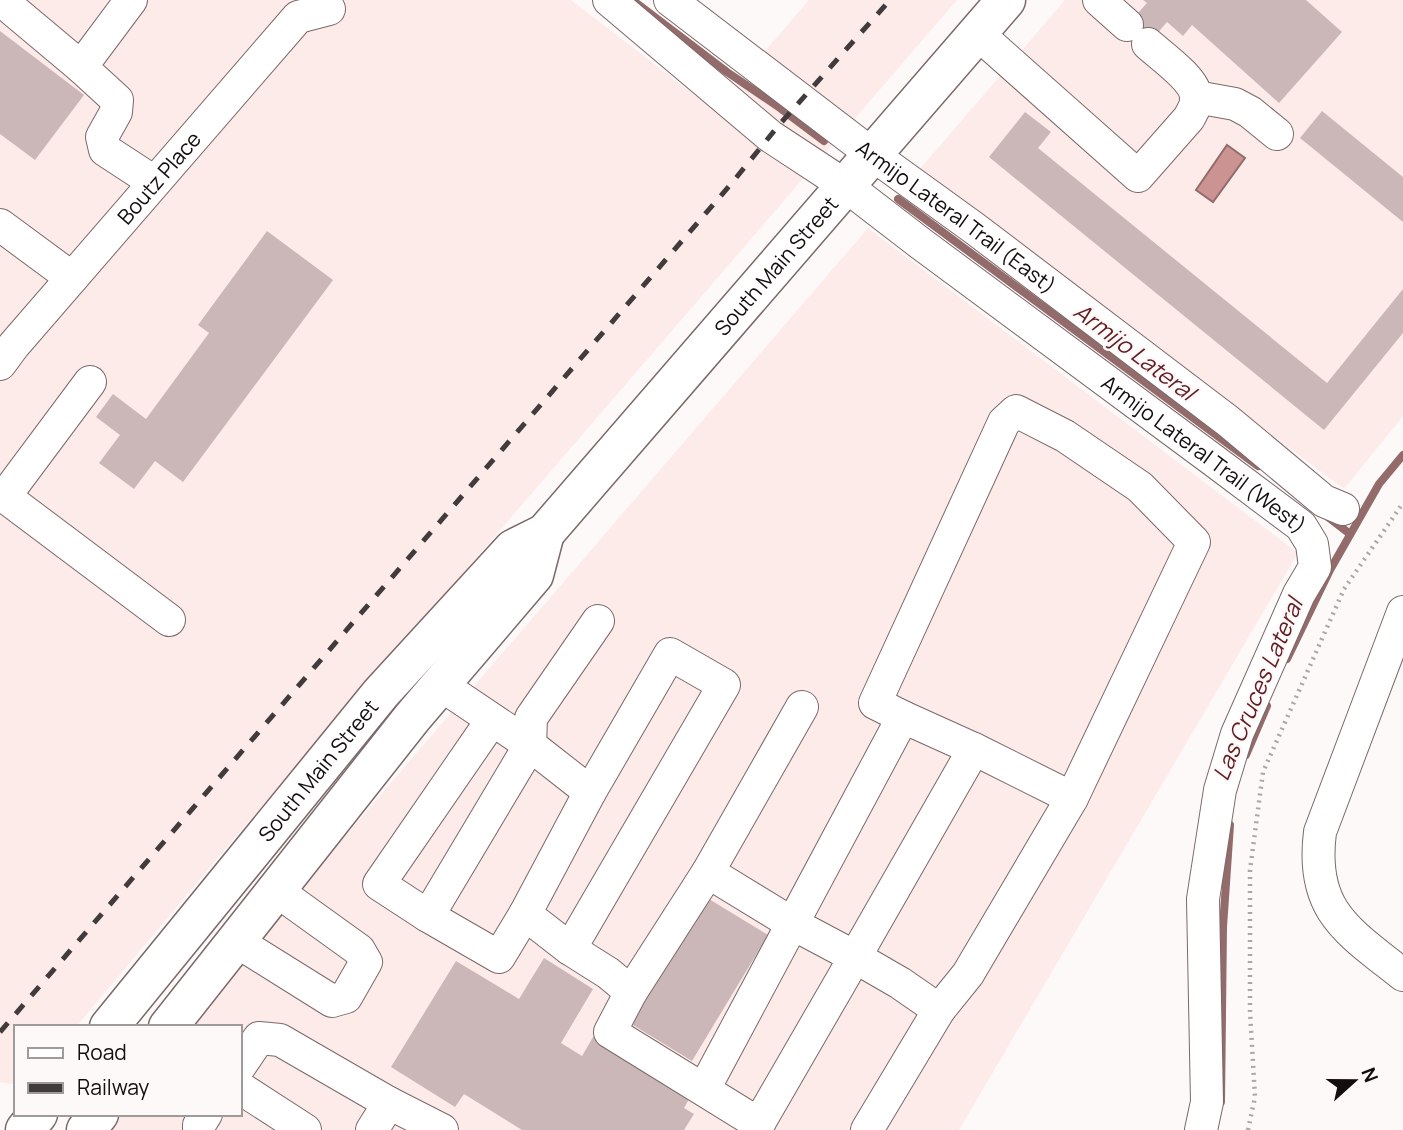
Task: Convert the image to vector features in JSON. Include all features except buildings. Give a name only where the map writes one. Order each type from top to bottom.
[{"type":"main road","name":"South Main Street","points":[[111,1025],[381,693],[513,549],[545,533],[1006,0]]},
{"type":"main road","name":"South Main Street","points":[[170,1025],[412,718],[534,575],[545,533]]},
{"type":"main road","points":[[25,1130],[36,1116]]},
{"type":"main road","points":[[86,1130],[97,1116]]},
{"type":"street","points":[[1,0],[117,100],[116,112],[102,137],[105,150],[154,182]]},
{"type":"street","points":[[80,67],[131,0]]},
{"type":"street","name":"Armijo Lateral Trail (West)","points":[[609,0],[770,136],[846,187],[1301,526],[1312,544],[1315,566],[1299,594],[1237,734],[1220,790],[1203,900],[1207,1102],[1201,1130]]},
{"type":"street","name":"Armijo Lateral Trail (East)","points":[[670,0],[1228,421],[1324,501],[1343,509]]},
{"type":"street","points":[[977,33],[1138,176],[1189,118],[1196,97],[1190,81],[1099,0]]},
{"type":"street","name":"Boutz Place","points":[[0,364],[298,17],[329,9]]},
{"type":"street","points":[[1196,97],[1235,104],[1251,112],[1277,134]]},
{"type":"street","points":[[0,225],[72,278]]},
{"type":"street","points":[[90,382],[2,494],[169,620]]},
{"type":"street","points":[[867,1130],[939,1010],[968,974],[1072,798],[1194,541],[1140,487],[1065,436],[1016,411],[1004,422],[876,704],[1072,798]]},
{"type":"street","points":[[1403,612],[1320,832],[1318,846],[1322,888],[1331,910],[1346,929],[1403,975]]},
{"type":"street","points":[[428,916],[530,745],[531,718],[598,621]]},
{"type":"street","points":[[492,720],[379,884],[499,957],[670,654],[724,685],[570,949]]},
{"type":"street","points":[[441,685],[530,745],[590,792]]},
{"type":"street","points":[[802,707],[708,872],[631,992],[610,1032],[704,1089],[757,1127],[974,749]]},
{"type":"street","points":[[704,1089],[903,717]]},
{"type":"street","points":[[708,872],[793,924],[900,983],[939,1010]]},
{"type":"street","points":[[236,941],[331,1001],[346,998],[366,961],[359,950],[277,891]]},
{"type":"street","points":[[524,914],[631,992]]},
{"type":"street","points":[[242,1063],[259,1038],[279,1040],[442,1130]]},
{"type":"street","points":[[242,1089],[305,1130]]},
{"type":"street","points":[[372,1130],[389,1103]]},
{"type":"path","points":[[1248,1130],[1255,1097],[1250,1011],[1250,870],[1263,772],[1344,589],[1403,503]]},
{"type":"shaded area","points":[[0,0],[571,0],[714,110],[809,0],[957,0],[227,847],[78,1025],[14,1025],[14,1083],[0,1082]]},
{"type":"shaded area","points":[[1065,0],[1403,0],[1403,416],[1344,489],[919,170]]},
{"type":"shaded area","points":[[1227,145],[1245,158],[1213,202],[1196,190]]},
{"type":"shaded area","points":[[868,228],[1298,553],[959,1130],[93,1130],[104,1116],[242,1116],[242,1025],[183,1025]]},
{"type":"waterway","name":"Armijo Lateral","points":[[635,2],[824,141]]},
{"type":"waterway","name":"Armijo Lateral","points":[[898,199],[1258,466]]},
{"type":"waterway","name":"Las Cruces Lateral","points":[[1287,659],[1330,570],[1379,484],[1403,455]]},
{"type":"waterway","name":"Armijo Lateral","points":[[1328,517],[1350,534]]},
{"type":"waterway","name":"Las Cruces Lateral","points":[[1246,755],[1267,706]]},
{"type":"waterway","name":"Las Cruces Lateral","points":[[1221,1102],[1223,927],[1230,825]]},
{"type":"railway","points":[[0,1032],[779,125],[890,0]]}]
